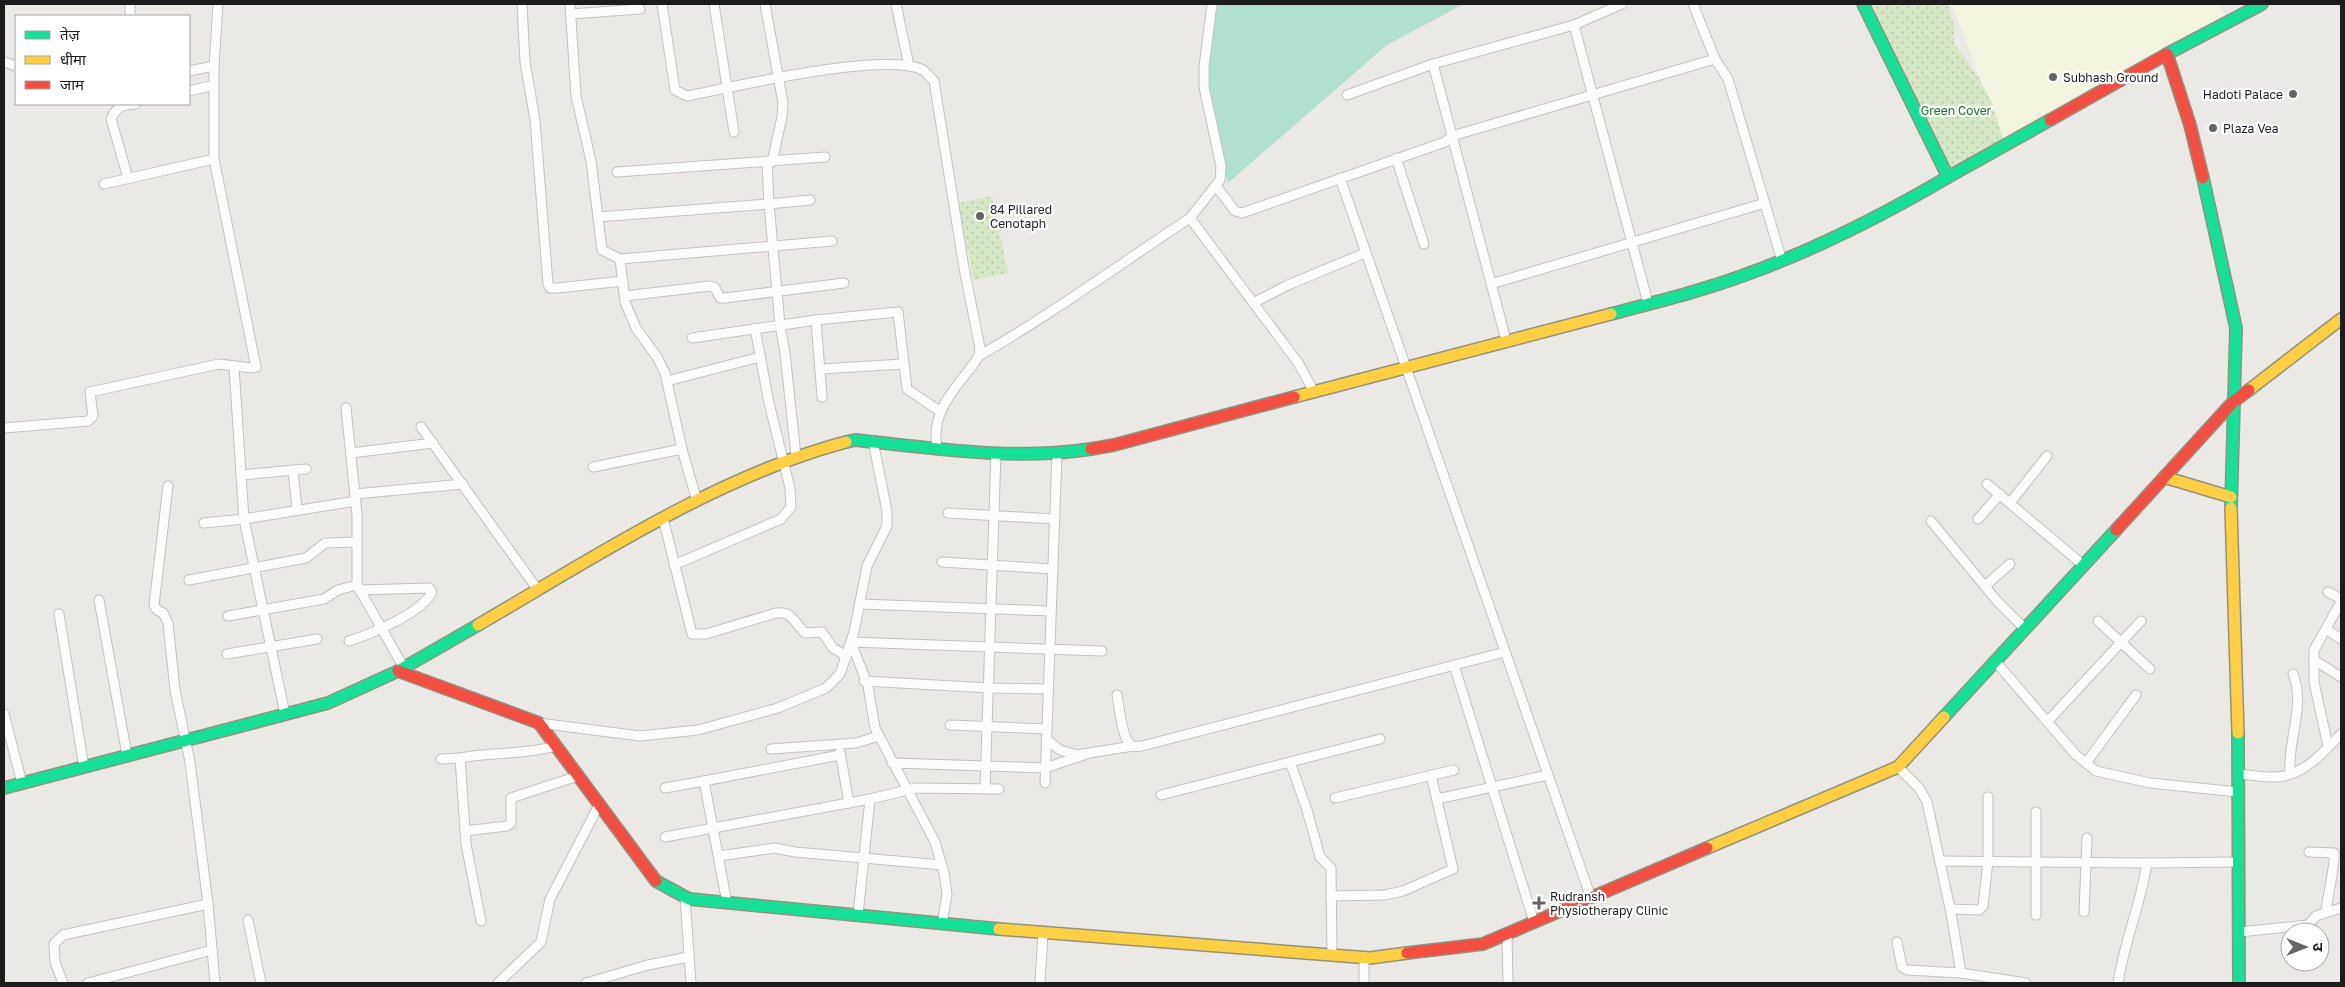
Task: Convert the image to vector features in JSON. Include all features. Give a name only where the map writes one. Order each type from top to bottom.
[{"type":"street","points":[[4,428],[88,421],[93,416],[90,392],[218,364],[254,368],[256,361],[236,276],[214,159],[214,66],[218,4]]},
{"type":"street","points":[[522,4],[525,62],[535,120],[548,284],[550,288],[558,288],[623,281]]},
{"type":"street","points":[[570,4],[576,96],[591,162],[602,250],[620,259],[832,240]]},
{"type":"street","points":[[662,4],[675,90],[686,96],[851,66],[909,66],[924,71],[934,81],[964,268],[980,348],[979,356]]},
{"type":"street","points":[[714,4],[734,132]]},
{"type":"street","points":[[765,4],[783,103],[782,117],[769,162],[769,204],[780,325],[785,353],[796,456]]},
{"type":"street","points":[[896,4],[909,66]]},
{"type":"street","points":[[937,448],[934,433],[946,399],[979,356],[1086,289],[1190,218],[1220,180],[1221,166],[1204,87],[1204,67],[1212,4]]},
{"type":"street","points":[[1347,95],[1433,64],[1574,25],[1622,4]]},
{"type":"street","points":[[1692,4],[1715,59],[1728,79],[1782,261]]},
{"type":"street","points":[[1863,4],[1948,177]]},
{"type":"street","points":[[4,788],[328,704],[401,670],[663,518],[796,456],[856,440],[996,453],[1057,454],[1114,445],[1700,290],[1816,248],[1884,214],[2167,54],[2262,4]]},
{"type":"street","points":[[571,14],[640,9]]},
{"type":"street","points":[[1574,25],[1648,303]]},
{"type":"street","points":[[2167,54],[2190,125],[2236,328],[2231,498],[2236,633],[2239,983]]},
{"type":"street","points":[[1216,186],[1235,211],[1242,213],[1445,142],[1452,136],[1715,59]]},
{"type":"street","points":[[1433,64],[1506,340]]},
{"type":"street","points":[[190,71],[214,66]]},
{"type":"street","points":[[190,91],[214,85]]},
{"type":"street","points":[[121,105],[114,111],[112,119],[128,178]]},
{"type":"street","points":[[617,172],[825,157]]},
{"type":"street","points":[[1396,158],[1424,244]]},
{"type":"street","points":[[104,184],[214,159]]},
{"type":"street","points":[[1340,178],[1404,367],[1591,898]]},
{"type":"street","points":[[598,217],[810,200]]},
{"type":"street","points":[[1491,284],[1765,203]]},
{"type":"street","points":[[1190,218],[1299,364],[1314,392]]},
{"type":"street","points":[[1253,303],[1288,285],[1365,254]]},
{"type":"street","points":[[620,259],[625,296],[636,328],[658,357],[667,381],[682,449],[697,501]]},
{"type":"street","points":[[625,296],[703,286],[715,288],[720,298],[844,283]]},
{"type":"street","points":[[692,338],[816,320],[898,312],[907,389],[941,412]]},
{"type":"street","points":[[539,723],[655,881],[685,897],[727,903],[1043,933],[1364,957],[1483,944],[1898,767],[2233,402],[2341,319]]},
{"type":"street","points":[[816,320],[822,397]]},
{"type":"street","points":[[674,565],[781,519],[787,514],[792,500],[755,328]]},
{"type":"street","points":[[667,381],[760,357]]},
{"type":"street","points":[[820,369],[904,364]]},
{"type":"street","points":[[234,367],[244,519],[285,714]]},
{"type":"street","points":[[346,408],[355,497],[358,588],[382,630],[401,670],[539,723],[640,736],[698,730],[778,708],[826,688],[840,674],[851,642],[867,566],[887,526],[887,511],[873,441]]},
{"type":"street","points":[[421,427],[538,590]]},
{"type":"street","points":[[350,453],[433,443]]},
{"type":"street","points":[[594,467],[682,449]]},
{"type":"street","points":[[985,789],[996,453]]},
{"type":"street","points":[[1045,783],[1057,454]]},
{"type":"street","points":[[2010,503],[2047,456]]},
{"type":"street","points":[[241,475],[306,468]]},
{"type":"street","points":[[293,470],[297,509]]},
{"type":"street","points":[[2164,477],[2231,498]]},
{"type":"street","points":[[204,523],[244,519],[355,497],[463,484]]},
{"type":"street","points":[[1988,484],[2083,565]]},
{"type":"street","points":[[168,486],[154,605],[157,610],[163,613],[168,623],[175,690],[190,762],[208,904],[215,983]]},
{"type":"street","points":[[1978,519],[2000,494]]},
{"type":"street","points":[[948,513],[1054,519]]},
{"type":"street","points":[[663,518],[688,624],[694,636],[776,613],[786,613],[795,618],[805,633],[822,632],[833,648],[846,656]]},
{"type":"street","points":[[1931,521],[1985,586],[2025,629]]},
{"type":"street","points":[[189,580],[306,558],[325,543],[357,542]]},
{"type":"street","points":[[942,562],[1053,569]]},
{"type":"street","points":[[1985,586],[2010,564]]},
{"type":"street","points":[[228,616],[324,599],[338,590],[358,588],[429,588],[432,592],[420,605],[382,630],[349,641]]},
{"type":"street","points":[[2328,592],[2341,600],[2314,650],[2314,682],[2328,746]]},
{"type":"street","points":[[99,600],[127,755]]},
{"type":"street","points":[[860,604],[1051,611]]},
{"type":"street","points":[[60,614],[84,766]]},
{"type":"street","points":[[2098,621],[2150,669]]},
{"type":"street","points":[[2047,722],[2141,621]]},
{"type":"street","points":[[2326,630],[2341,639]]},
{"type":"street","points":[[227,654],[270,645],[316,639]]},
{"type":"street","points":[[851,642],[1102,651]]},
{"type":"street","points":[[851,642],[864,681],[868,686],[879,736],[935,842],[942,865],[947,894],[942,924]]},
{"type":"street","points":[[892,763],[1045,768],[1087,754],[1142,746],[1505,652]]},
{"type":"street","points":[[2314,660],[2341,677]]},
{"type":"street","points":[[1995,661],[2076,755],[2096,771],[2150,783],[2238,792]]},
{"type":"street","points":[[1454,665],[1534,922]]},
{"type":"street","points":[[2290,774],[2289,759],[2298,710],[2297,684],[2292,674]]},
{"type":"street","points":[[864,681],[989,688],[1048,689]]},
{"type":"street","points":[[1117,695],[1123,728],[1128,742],[1133,746]]},
{"type":"street","points":[[2086,763],[2136,695]]},
{"type":"street","points":[[4,714],[22,783]]},
{"type":"street","points":[[950,725],[1047,729]]},
{"type":"street","points":[[2238,774],[2284,776],[2290,774],[2311,764],[2341,734]]},
{"type":"street","points":[[771,749],[856,743],[879,736]]},
{"type":"street","points":[[1046,739],[1066,752],[1087,754]]},
{"type":"street","points":[[1161,795],[1380,739]]},
{"type":"street","points":[[838,744],[849,803]]},
{"type":"street","points":[[440,759],[484,754],[518,753],[556,746]]},
{"type":"street","points":[[665,788],[840,755]]},
{"type":"street","points":[[460,758],[467,851],[481,921]]},
{"type":"street","points":[[1290,762],[1307,810],[1320,857],[1330,868],[1332,955]]},
{"type":"street","points":[[1898,767],[1919,788],[1927,802],[1950,909],[1961,974]]},
{"type":"street","points":[[1335,798],[1454,770]]},
{"type":"street","points":[[1331,896],[1385,895],[1403,891],[1453,869],[1431,775]]},
{"type":"street","points":[[1437,799],[1548,775]]},
{"type":"street","points":[[465,831],[508,826],[511,823],[511,798],[578,776]]},
{"type":"street","points":[[704,781],[727,903]]},
{"type":"street","points":[[665,837],[870,799],[907,790],[999,789]]},
{"type":"street","points":[[1950,909],[1979,910],[1983,906],[1988,861],[1988,797]]},
{"type":"street","points":[[858,916],[870,799]]},
{"type":"street","points":[[498,983],[541,942],[550,899],[600,805]]},
{"type":"street","points":[[2036,812],[2036,915]]},
{"type":"street","points":[[2084,912],[2087,838]]},
{"type":"street","points":[[718,856],[775,848],[795,852],[942,865]]},
{"type":"street","points":[[2309,852],[2334,853],[2335,858],[2331,872],[2326,912]]},
{"type":"street","points":[[1940,861],[2087,863],[2238,862]]},
{"type":"street","points":[[2118,983],[2128,940],[2144,889],[2147,863]]},
{"type":"street","points":[[685,897],[691,983]]},
{"type":"street","points":[[63,983],[53,953],[54,944],[63,935],[208,904]]},
{"type":"street","points":[[2238,932],[2308,925],[2316,916],[2341,908]]},
{"type":"street","points":[[248,920],[261,983]]},
{"type":"street","points":[[1040,983],[1043,933]]},
{"type":"street","points":[[1507,934],[1508,983]]},
{"type":"street","points":[[1897,942],[1902,966],[1907,970],[1961,974],[2026,983]]},
{"type":"street","points":[[88,983],[212,950]]},
{"type":"street","points":[[586,983],[648,965],[688,957]]},
{"type":"street","points":[[1364,957],[1364,983]]},
{"type":"shaded area","name":"Subhash Ground","points":[[1952,4],[2217,4],[2229,20],[2005,145]]},
{"type":"green space","points":[[1215,4],[1464,4],[1387,45],[1228,183],[1212,130],[1204,75]]},
{"type":"green space","name":"Green Cover","points":[[1867,4],[1948,4],[1954,26],[1954,43],[1979,78],[1992,103],[2005,145],[1948,177]]},
{"type":"green space","points":[[992,196],[1008,273],[974,280],[958,203]]},
{"type":"traffic: fast","points":[[1863,4],[1948,177],[2050,120]]},
{"type":"traffic: fast","points":[[2167,54],[2262,4]]},
{"type":"traffic: fast","points":[[1611,314],[1732,280],[1796,255],[1858,226],[1948,177]]},
{"type":"traffic: fast","points":[[2203,178],[2236,328],[2231,508]]},
{"type":"traffic: fast","points":[[846,442],[855,440],[943,450],[1003,454],[1032,454],[1091,449]]},
{"type":"traffic: fast","points":[[1944,717],[2116,530]]},
{"type":"traffic: fast","points":[[4,788],[328,703],[398,671],[478,625]]},
{"type":"traffic: fast","points":[[2238,733],[2239,983]]},
{"type":"traffic: fast","points":[[656,881],[689,899],[999,929]]},
{"type":"traffic: slow","points":[[1294,397],[1611,314]]},
{"type":"traffic: slow","points":[[2249,390],[2341,319]]},
{"type":"traffic: slow","points":[[478,625],[611,547],[703,497],[798,457],[846,442]]},
{"type":"traffic: slow","points":[[2164,477],[2231,497]]},
{"type":"traffic: slow","points":[[2231,508],[2238,733]]},
{"type":"traffic: slow","points":[[1707,848],[1898,767],[1944,717]]},
{"type":"traffic: slow","points":[[999,929],[1370,958],[1407,953]]},
{"type":"traffic: jam","points":[[2050,120],[2167,54],[2190,125],[2203,178]]},
{"type":"traffic: jam","points":[[2116,530],[2233,402],[2249,390]]},
{"type":"traffic: jam","points":[[1091,449],[1114,445],[1294,397]]},
{"type":"traffic: jam","points":[[398,671],[539,723],[656,881]]},
{"type":"traffic: jam","points":[[1407,953],[1483,944],[1707,848]]},
{"type":"place","name":"Subhash Ground","points":[[2053,77]]},
{"type":"place","name":"Hadoti Palace","points":[[2293,94]]},
{"type":"place","name":"Plaza Vea","points":[[2213,128]]},
{"type":"place","name":"84 Pillared Cenotaph","points":[[980,216]]},
{"type":"place","name":"Rudransh Physiotherapy Clinic","points":[[1539,903]]}]
